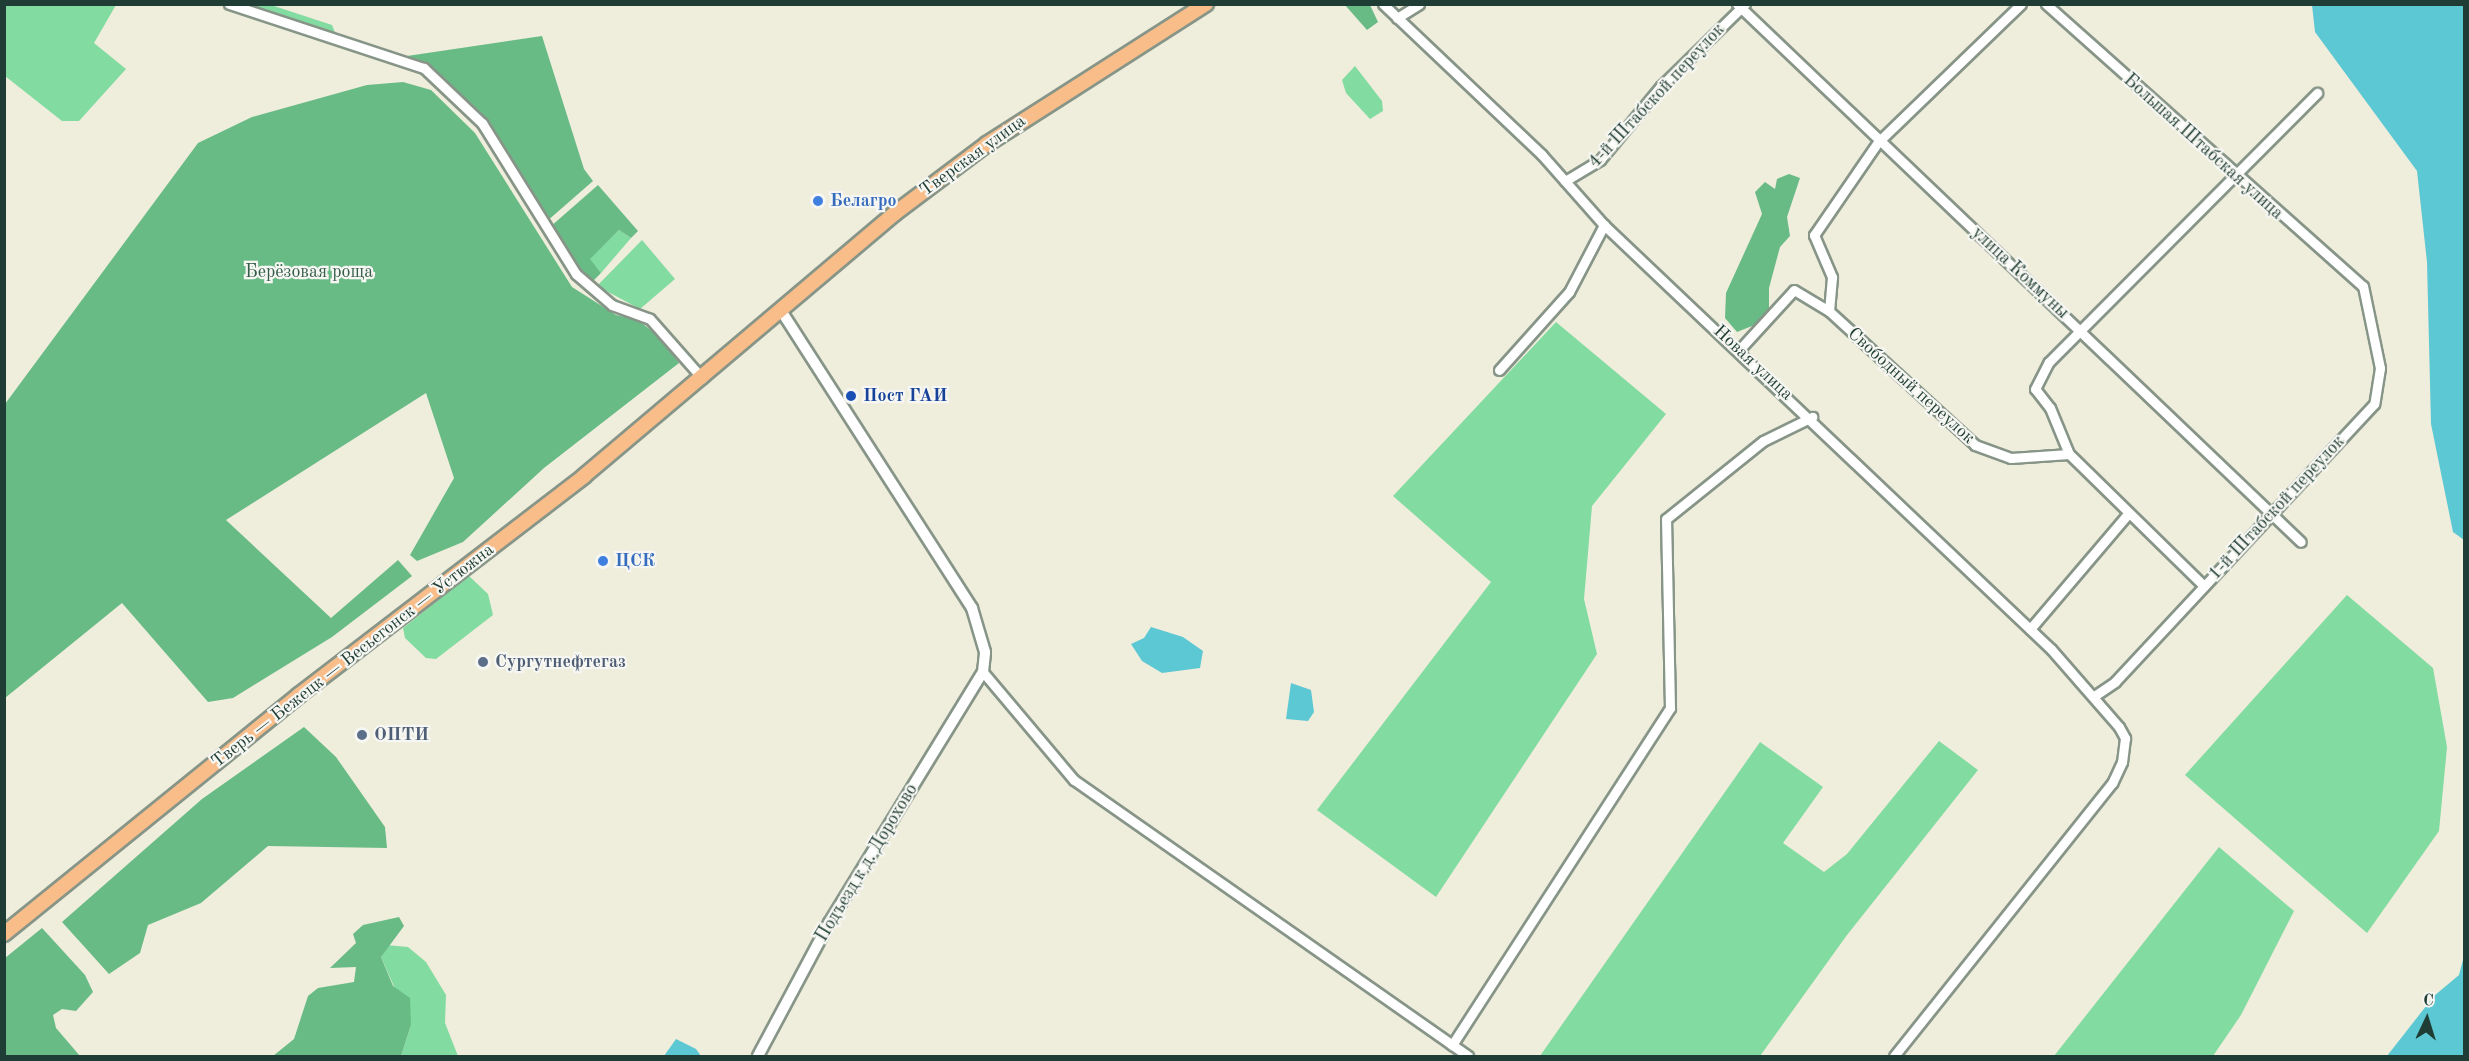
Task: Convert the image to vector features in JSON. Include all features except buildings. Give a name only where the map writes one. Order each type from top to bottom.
[{"type":"main road","name":"Тверская улица","points":[[702,378],[967,158],[1206,4]]},
{"type":"main road","name":"Тверь — Бежецк — Весьегонск — Устюжна","points":[[4,934],[702,378]]},
{"type":"street","points":[[229,4],[424,69],[482,123],[576,274],[612,305],[650,319],[702,378]]},
{"type":"street","name":"Новая улица","points":[[1383,4],[1565,181],[1604,225],[1812,417],[2030,629],[2094,696],[2125,738],[2122,762],[2112,783],[1894,1056]]},
{"type":"street","points":[[1397,18],[1419,4]]},
{"type":"street","points":[[1829,311],[1832,277],[1814,235],[1878,142],[2021,4]]},
{"type":"street","name":"Большая Штабская улица","points":[[2046,4],[2234,176],[2363,286]]},
{"type":"street","name":"улица Коммуны","points":[[1741,6],[1878,142],[2084,332],[2301,542]]},
{"type":"street","name":"4-й Штабской переулок","points":[[1565,181],[1600,160],[1661,86],[1741,6]]},
{"type":"street","points":[[2204,586],[2127,515],[2069,454],[2050,408],[2035,389],[2049,362],[2084,332],[2317,93]]},
{"type":"street","points":[[1499,370],[1569,292],[1604,225]]},
{"type":"street","name":"1-й Штабской переулок","points":[[2094,696],[2115,682],[2374,404],[2380,368],[2363,286]]},
{"type":"street","name":"Свободный переулок","points":[[1739,350],[1794,290],[1829,311],[1975,445],[2011,458],[2069,454]]},
{"type":"street","points":[[782,312],[976,615],[985,644],[983,672],[1074,780],[1468,1056]]},
{"type":"street","points":[[1452,1045],[1670,708],[1666,519],[1763,441],[1812,417]]},
{"type":"street","points":[[2030,629],[2127,515]]},
{"type":"street","name":"Подъезд к д. Дорохово","points":[[758,1056],[829,923],[983,672]]},
{"type":"green space","points":[[4,5],[116,5],[94,43],[126,69],[79,121],[62,121],[5,76]]},
{"type":"green space","points":[[237,5],[271,5],[332,25],[336,35]]},
{"type":"green space","points":[[1345,5],[1370,5],[1378,22],[1367,30]]},
{"type":"green space","points":[[542,36],[584,169],[593,181],[546,222],[483,121],[427,67],[407,56]]},
{"type":"green space","points":[[1355,66],[1382,101],[1383,111],[1370,119],[1346,93],[1342,80]]},
{"type":"green space","name":"Берёзовая роща","points":[[403,82],[431,90],[475,133],[572,287],[616,315],[638,320],[662,339],[679,363],[544,468],[463,542],[417,561],[410,555],[454,478],[426,393],[226,520],[331,618],[398,560],[412,576],[332,637],[233,698],[208,702],[122,603],[5,698],[5,404],[198,143],[252,117],[367,85]]},
{"type":"green space","points":[[1789,174],[1800,178],[1787,217],[1790,236],[1780,247],[1769,288],[1769,308],[1757,324],[1737,332],[1725,318],[1726,293],[1762,214],[1755,192],[1765,182],[1775,189],[1777,179]]},
{"type":"green space","points":[[598,185],[638,231],[631,238],[619,230],[590,259],[601,273],[589,285],[550,227]]},
{"type":"green space","points":[[619,230],[631,238],[601,273],[589,259]]},
{"type":"green space","points":[[642,240],[675,279],[640,309],[597,286]]},
{"type":"green space","points":[[1556,322],[1666,414],[1592,506],[1584,599],[1597,654],[1436,897],[1317,810],[1491,582],[1393,496]]},
{"type":"green space","points":[[469,576],[488,594],[493,615],[436,659],[426,658],[405,638],[403,628]]},
{"type":"green space","points":[[2347,595],[2433,668],[2447,747],[2439,831],[2367,933],[2185,775]]},
{"type":"green space","points":[[304,727],[336,757],[385,827],[387,848],[268,846],[201,903],[148,925],[140,953],[109,974],[62,922],[202,799]]},
{"type":"green space","points":[[1939,741],[1978,770],[1847,935],[1760,1056],[1540,1056],[1760,742],[1823,787],[1783,843],[1824,872],[1847,854]]},
{"type":"green space","points":[[2219,847],[2294,911],[2241,1015],[2213,1056],[2054,1056]]},
{"type":"green space","points":[[399,917],[404,926],[381,957],[393,986],[410,998],[411,1025],[401,1056],[273,1056],[294,1039],[308,996],[318,988],[354,982],[356,967],[330,968],[356,943],[353,934],[363,925]]},
{"type":"green space","points":[[42,928],[85,975],[93,992],[76,1011],[62,1009],[53,1015],[56,1028],[80,1056],[5,1056],[5,958]]},
{"type":"green space","points":[[386,945],[408,947],[426,962],[446,995],[445,1023],[458,1056],[401,1056],[411,1025],[381,957]]},
{"type":"water","points":[[2312,5],[2464,5],[2464,540],[2453,532],[2431,424],[2427,262],[2417,171],[2315,32]]},
{"type":"water","points":[[1151,627],[1183,637],[1203,651],[1200,668],[1162,673],[1142,661],[1131,644],[1144,638]]},
{"type":"water","points":[[1291,683],[1311,690],[1314,712],[1308,721],[1286,719]]},
{"type":"water","points":[[2464,956],[2464,1056],[2387,1056],[2434,996],[2459,975]]},
{"type":"water","points":[[676,1039],[696,1049],[701,1056],[664,1056]]},
{"type":"place","name":"Белагро","points":[[818,201]]},
{"type":"place","name":"Пост ГАИ","points":[[851,396]]},
{"type":"place","name":"ЦСК","points":[[603,561]]},
{"type":"place","name":"Сургутнефтегаз","points":[[483,662]]},
{"type":"place","name":"ОПТИ","points":[[362,735]]}]
